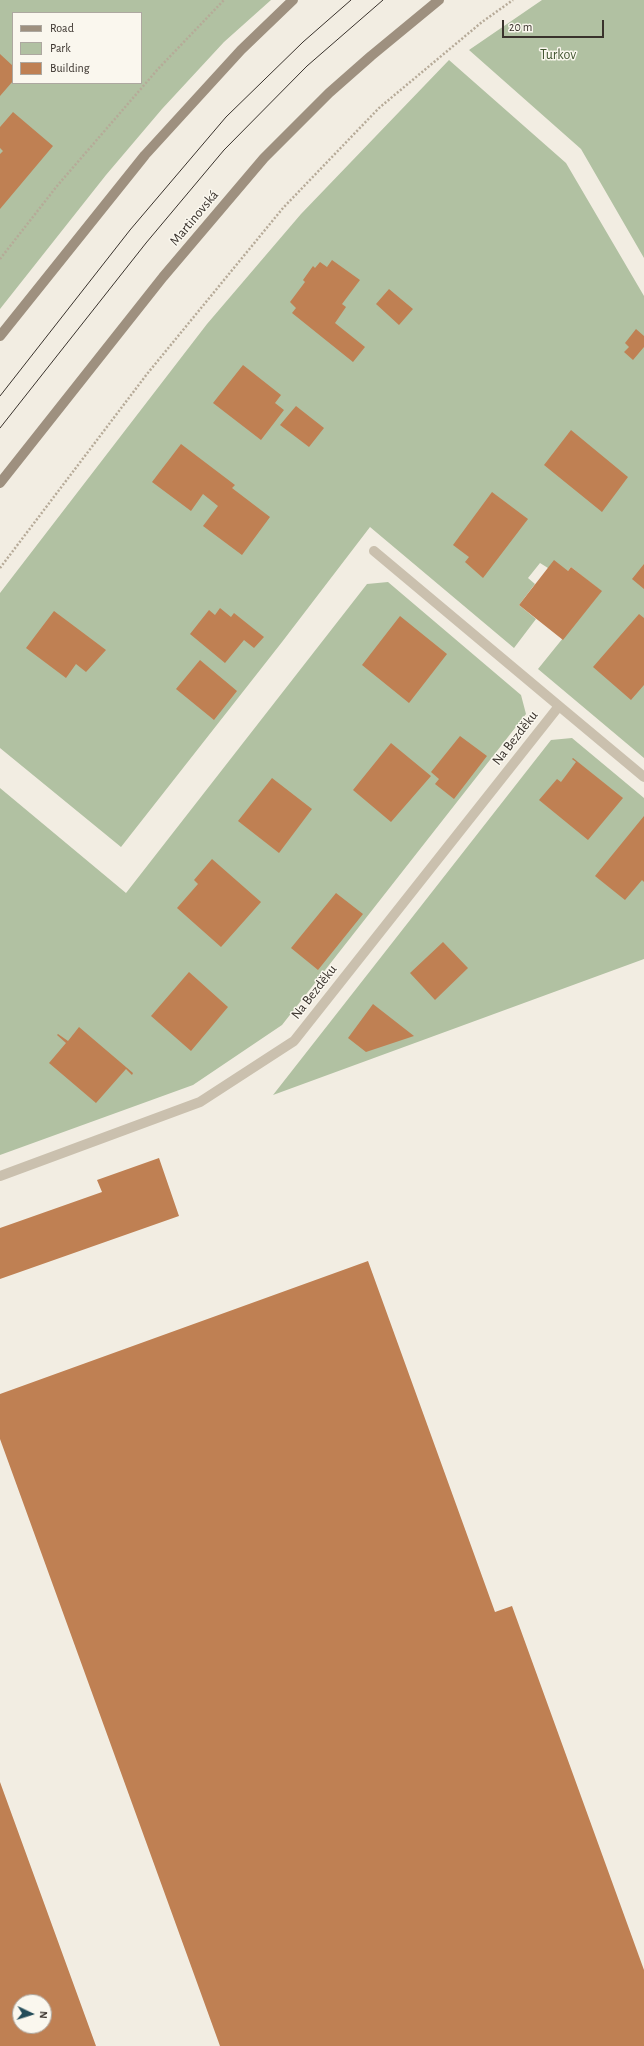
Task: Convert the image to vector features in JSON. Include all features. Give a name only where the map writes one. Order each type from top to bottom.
[{"type":"street","points":[[0,336],[145,155],[236,55],[293,0]]},
{"type":"street","name":"Martinovská","points":[[0,483],[163,277],[264,158],[329,93],[439,0]]},
{"type":"street","name":"Na Bezděku","points":[[374,551],[644,777]]},
{"type":"street","name":"Na Bezděku","points":[[0,1176],[200,1102],[294,1040],[559,706]]},
{"type":"path","points":[[0,259],[57,186],[158,69],[224,0]]},
{"type":"path","points":[[0,568],[147,374],[283,208],[379,108],[482,22],[513,0]]},
{"type":"green space","points":[[0,0],[271,0],[224,42],[162,109],[106,175],[0,309]]},
{"type":"green space","name":"Turkov","points":[[542,0],[644,0],[644,258],[581,149],[469,50]]},
{"type":"green space","points":[[449,60],[566,163],[644,296],[644,758],[538,669],[601,591],[571,567],[568,571],[548,568],[540,563],[528,578],[535,584],[519,605],[536,619],[514,648],[370,527],[121,847],[0,748],[0,593],[207,324],[301,214]]},
{"type":"green space","points":[[388,582],[521,695],[526,714],[282,1025],[193,1085],[0,1155],[0,788],[126,893],[367,584]]},
{"type":"green space","points":[[572,738],[644,798],[644,959],[273,1095],[551,740]]},
{"type":"building","points":[[0,54],[12,65],[12,82],[0,96]]},
{"type":"building","points":[[13,112],[53,146],[0,209],[0,154],[3,151],[0,148],[0,127]]},
{"type":"building","points":[[332,260],[360,280],[342,304],[346,307],[335,323],[365,347],[353,362],[292,313],[296,308],[290,302],[305,282],[303,280],[313,266],[315,268],[320,262],[327,267]]},
{"type":"building","points":[[389,289],[413,309],[399,325],[376,304]]},
{"type":"building","points":[[636,329],[644,336],[644,347],[633,360],[624,352],[629,347],[625,343]]},
{"type":"building","points":[[243,365],[281,395],[275,403],[284,410],[261,440],[213,403]]},
{"type":"building","points":[[296,406],[324,428],[309,447],[280,425]]},
{"type":"building","points":[[571,430],[628,477],[602,512],[544,465]]},
{"type":"building","points":[[181,444],[235,485],[232,488],[270,517],[242,555],[203,526],[218,506],[203,494],[191,511],[152,482]]},
{"type":"building","points":[[492,492],[528,519],[483,578],[465,562],[469,557],[453,545]]},
{"type":"building","points":[[554,560],[568,571],[571,567],[602,591],[563,640],[519,605]]},
{"type":"building","points":[[644,564],[644,589],[632,579]]},
{"type":"building","points":[[220,608],[231,617],[234,613],[264,637],[254,648],[244,640],[225,663],[190,634],[209,610],[215,615]]},
{"type":"building","points":[[54,611],[106,650],[86,672],[76,664],[66,678],[26,648]]},
{"type":"building","points":[[639,614],[644,618],[644,685],[631,700],[593,667]]},
{"type":"building","points":[[400,616],[447,654],[409,703],[362,665]]},
{"type":"building","points":[[200,660],[237,691],[214,720],[176,689]]},
{"type":"building","points":[[460,736],[487,756],[454,799],[435,784],[439,779],[431,772]]},
{"type":"building","points":[[391,743],[431,776],[391,822],[353,790]]},
{"type":"building","points":[[573,758],[623,798],[588,840],[539,800],[557,779],[561,782],[576,762],[572,759]]},
{"type":"building","points":[[272,778],[312,809],[279,853],[238,821]]},
{"type":"building","points":[[644,816],[644,882],[642,880],[625,900],[595,876]]},
{"type":"building","points":[[212,859],[261,902],[221,947],[177,908],[198,884],[194,880]]},
{"type":"building","points":[[336,893],[363,914],[318,970],[291,948]]},
{"type":"building","points":[[443,942],[468,968],[435,1000],[410,973]]},
{"type":"building","points":[[189,972],[228,1007],[191,1051],[151,1016]]},
{"type":"building","points":[[373,1004],[414,1036],[366,1052],[348,1038]]},
{"type":"building","points":[[79,1027],[133,1073],[132,1075],[126,1069],[96,1103],[49,1063],[66,1043],[57,1035],[58,1034],[68,1041]]},
{"type":"building","points":[[159,1158],[179,1216],[0,1279],[0,1228],[102,1192],[97,1180]]},
{"type":"building","points":[[368,1261],[495,1612],[512,1606],[644,1970],[644,2046],[220,2046],[0,1439],[0,1394]]},
{"type":"building","points":[[0,1782],[96,2046],[0,2046]]},
{"type":"tram line","points":[[0,396],[130,230],[226,117],[303,42],[351,0]]},
{"type":"tram line","points":[[0,428],[146,243],[224,150],[307,66],[383,0]]}]
